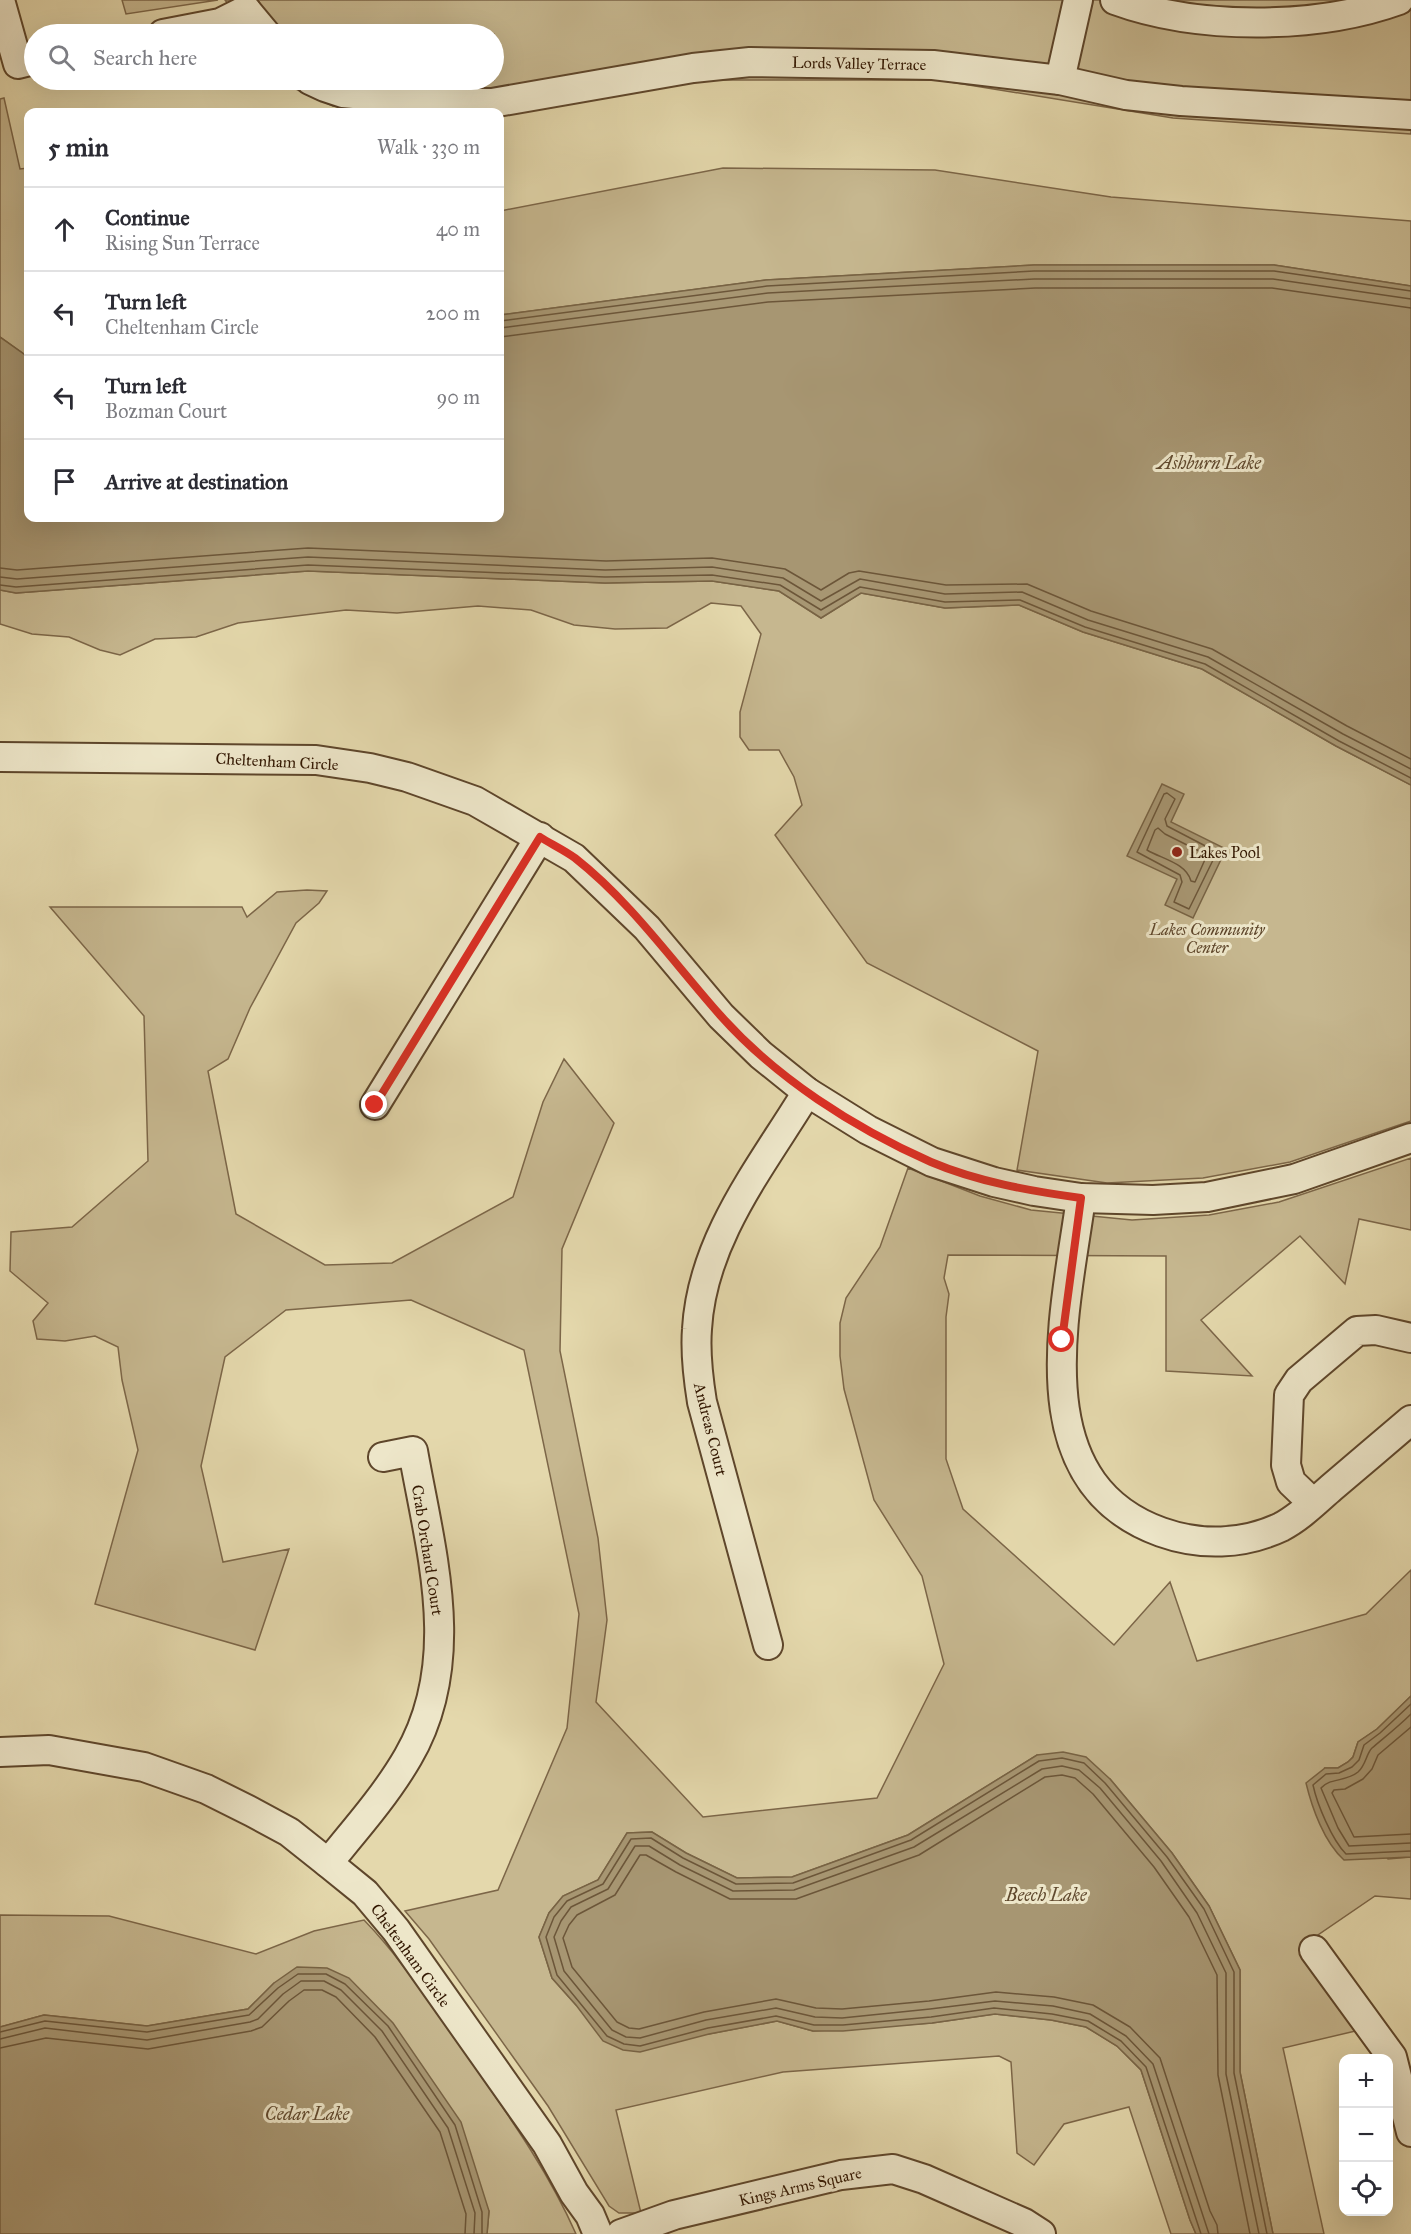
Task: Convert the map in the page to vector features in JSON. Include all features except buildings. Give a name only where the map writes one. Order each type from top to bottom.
[{"type":"street","points":[[0,0],[18,64],[24,62]]},
{"type":"street","points":[[1060,80],[1078,0]]},
{"type":"street","points":[[1115,0],[1136,8],[1184,17],[1242,22],[1341,16],[1399,0]]},
{"type":"street","points":[[215,24],[249,5],[260,24]]},
{"type":"street","name":"Lords Valley Terrace","points":[[334,90],[343,93],[454,103],[501,102],[693,68],[769,62],[933,65],[1060,80],[1126,95],[1181,102],[1411,115]]},
{"type":"street","name":"Cheltenham Circle","points":[[0,757],[316,760],[370,768],[423,782],[475,801],[574,858],[647,928],[722,1017],[761,1055],[807,1092],[868,1130],[932,1162],[1004,1184],[1081,1198],[1153,1200],[1207,1197],[1294,1179],[1411,1138]]},
{"type":"street","points":[[375,1105],[540,837]]},
{"type":"street","name":"Andreas Court","points":[[768,1645],[702,1402],[697,1365],[697,1329],[711,1257],[726,1224],[807,1092]]},
{"type":"street","points":[[1081,1198],[1062,1340],[1065,1417],[1076,1452],[1095,1484],[1108,1498],[1137,1521],[1175,1537],[1208,1542],[1227,1542],[1263,1534],[1297,1518],[1411,1420]]},
{"type":"street","points":[[1313,1503],[1291,1482],[1287,1465],[1288,1395],[1299,1380],[1358,1331],[1376,1330],[1411,1338]]},
{"type":"street","name":"Crab Orchard Court","points":[[328,1863],[387,1789],[409,1756],[425,1719],[435,1681],[440,1641],[439,1601],[413,1451],[383,1457]]},
{"type":"street","name":"Cheltenham Circle","points":[[0,1752],[49,1750],[144,1767],[206,1789],[252,1812],[289,1832],[328,1863],[365,1893],[396,1930],[547,2144],[574,2193],[590,2215],[597,2234]]},
{"type":"street","points":[[1314,1950],[1392,2057],[1411,2132]]},
{"type":"street","name":"Kings Arms Square","points":[[621,2234],[674,2215],[842,2175],[893,2169],[924,2179],[1035,2229],[1041,2234]]},
{"type":"green space","points":[[122,0],[218,0],[126,14]]},
{"type":"green space","points":[[225,0],[1411,0],[1411,134],[1173,118],[938,80],[707,80],[444,108],[333,106],[298,90],[504,90],[504,24],[243,24]]},
{"type":"green space","points":[[4,98],[20,169],[24,168],[24,354],[0,337],[0,99]]},
{"type":"green space","points":[[723,168],[935,170],[1111,197],[1411,221],[1411,286],[1274,265],[1034,265],[766,280],[504,314],[504,210]]},
{"type":"green space","name":"Lakes Community Center","points":[[308,571],[605,583],[712,581],[779,591],[821,618],[861,593],[945,608],[1019,605],[1083,632],[1202,669],[1336,746],[1411,785],[1411,1121],[1290,1162],[1203,1178],[1107,1183],[1017,1170],[1038,1051],[867,963],[775,835],[802,805],[794,777],[779,750],[749,750],[740,737],[740,712],[761,634],[741,606],[711,603],[667,628],[615,629],[574,625],[531,610],[478,606],[397,613],[346,610],[238,623],[196,637],[155,639],[120,655],[100,650],[69,637],[32,634],[0,624],[0,590],[16,593]]},
{"type":"green space","points":[[327,891],[319,903],[296,923],[250,1008],[228,1059],[208,1071],[236,1214],[325,1265],[392,1263],[513,1197],[543,1102],[564,1059],[614,1123],[562,1249],[560,1351],[598,1538],[607,1620],[596,1702],[703,1817],[877,1798],[944,1664],[922,1576],[874,1500],[844,1389],[840,1356],[840,1323],[846,1298],[880,1247],[908,1168],[980,1196],[1031,1210],[1132,1220],[1209,1215],[1279,1202],[1411,1158],[1411,1230],[1359,1219],[1345,1284],[1300,1236],[1201,1320],[1252,1376],[1166,1371],[1166,1256],[948,1255],[944,1278],[949,1294],[946,1317],[946,1459],[963,1509],[1114,1645],[1170,1582],[1197,1661],[1366,1614],[1411,1570],[1411,1696],[1377,1729],[1358,1742],[1353,1757],[1348,1762],[1338,1768],[1325,1768],[1388,1859],[1411,1857],[1411,1899],[1375,1896],[1318,1935],[1381,2025],[1283,2048],[1324,2234],[1273,2234],[1240,2072],[1240,1970],[1209,1906],[1172,1853],[1110,1779],[1037,1755],[908,1835],[792,1877],[737,1878],[686,1853],[652,1832],[627,1833],[598,1880],[563,1896],[549,1913],[539,1937],[552,1978],[576,2005],[709,2034],[777,2021],[813,2031],[932,2023],[995,2014],[1051,2020],[1086,2027],[1117,2046],[1141,2070],[1196,2234],[1171,2234],[1129,2107],[1064,2124],[1034,2165],[1017,2153],[1011,2062],[999,2056],[783,2072],[616,2110],[641,2213],[619,2213],[609,2206],[548,2106],[429,1939],[405,1911],[498,1890],[567,1728],[579,1614],[524,1350],[411,1300],[286,1310],[225,1357],[201,1466],[223,1562],[289,1549],[255,1650],[95,1604],[138,1450],[122,1380],[118,1347],[95,1336],[65,1341],[37,1339],[33,1321],[48,1303],[10,1271],[11,1232],[72,1227],[148,1161],[144,1016],[50,907],[242,907],[247,917],[277,892]]},
{"type":"green space","points":[[0,1915],[109,1916],[256,1954],[314,1931],[364,1920],[415,1982],[508,2115],[538,2161],[576,2234],[487,2234],[489,2211],[274,1983],[248,2009],[147,2026],[44,2015],[0,2027]]},
{"type":"water","name":"Ashburn Lake","points":[[1034,265],[1274,265],[1411,286],[1411,785],[1336,746],[1202,669],[1083,632],[1019,605],[945,608],[861,593],[821,618],[779,591],[712,581],[605,583],[308,571],[16,593],[0,590],[0,337],[24,354],[24,522],[504,522],[504,314],[766,280]]},
{"type":"water","name":"Lakes Pool","points":[[1162,784],[1184,794],[1171,822],[1226,849],[1193,918],[1165,905],[1177,879],[1127,856]]},
{"type":"water","points":[[1411,1696],[1411,1857],[1344,1860],[1330,1844],[1315,1814],[1306,1783],[1325,1768],[1338,1768],[1348,1762],[1353,1757],[1358,1742],[1377,1729]]},
{"type":"water","name":"Beech Lake","points":[[1063,1752],[1086,1757],[1110,1779],[1172,1853],[1209,1906],[1240,1970],[1240,2072],[1273,2234],[1196,2234],[1141,2070],[1117,2046],[1086,2027],[1051,2020],[995,2014],[932,2023],[843,2031],[813,2031],[777,2021],[709,2034],[640,2052],[623,2050],[603,2041],[552,1978],[539,1937],[549,1913],[563,1896],[598,1880],[627,1833],[652,1832],[686,1853],[737,1878],[792,1877],[908,1835],[1037,1755]]},
{"type":"water","name":"Cedar Lake","points":[[297,1967],[327,1968],[349,1978],[393,2023],[461,2122],[489,2211],[487,2234],[0,2234],[0,2027],[44,2015],[147,2026],[248,2009],[274,1983]]},
{"type":"place","name":"Lakes Pool","points":[[1177,852]]},
{"type":"route","points":[[375,1105],[540,837],[574,858],[608,889],[647,928],[722,1017],[761,1055],[807,1092],[868,1130],[932,1162],[994,1182],[1081,1198],[1062,1340]]}]
